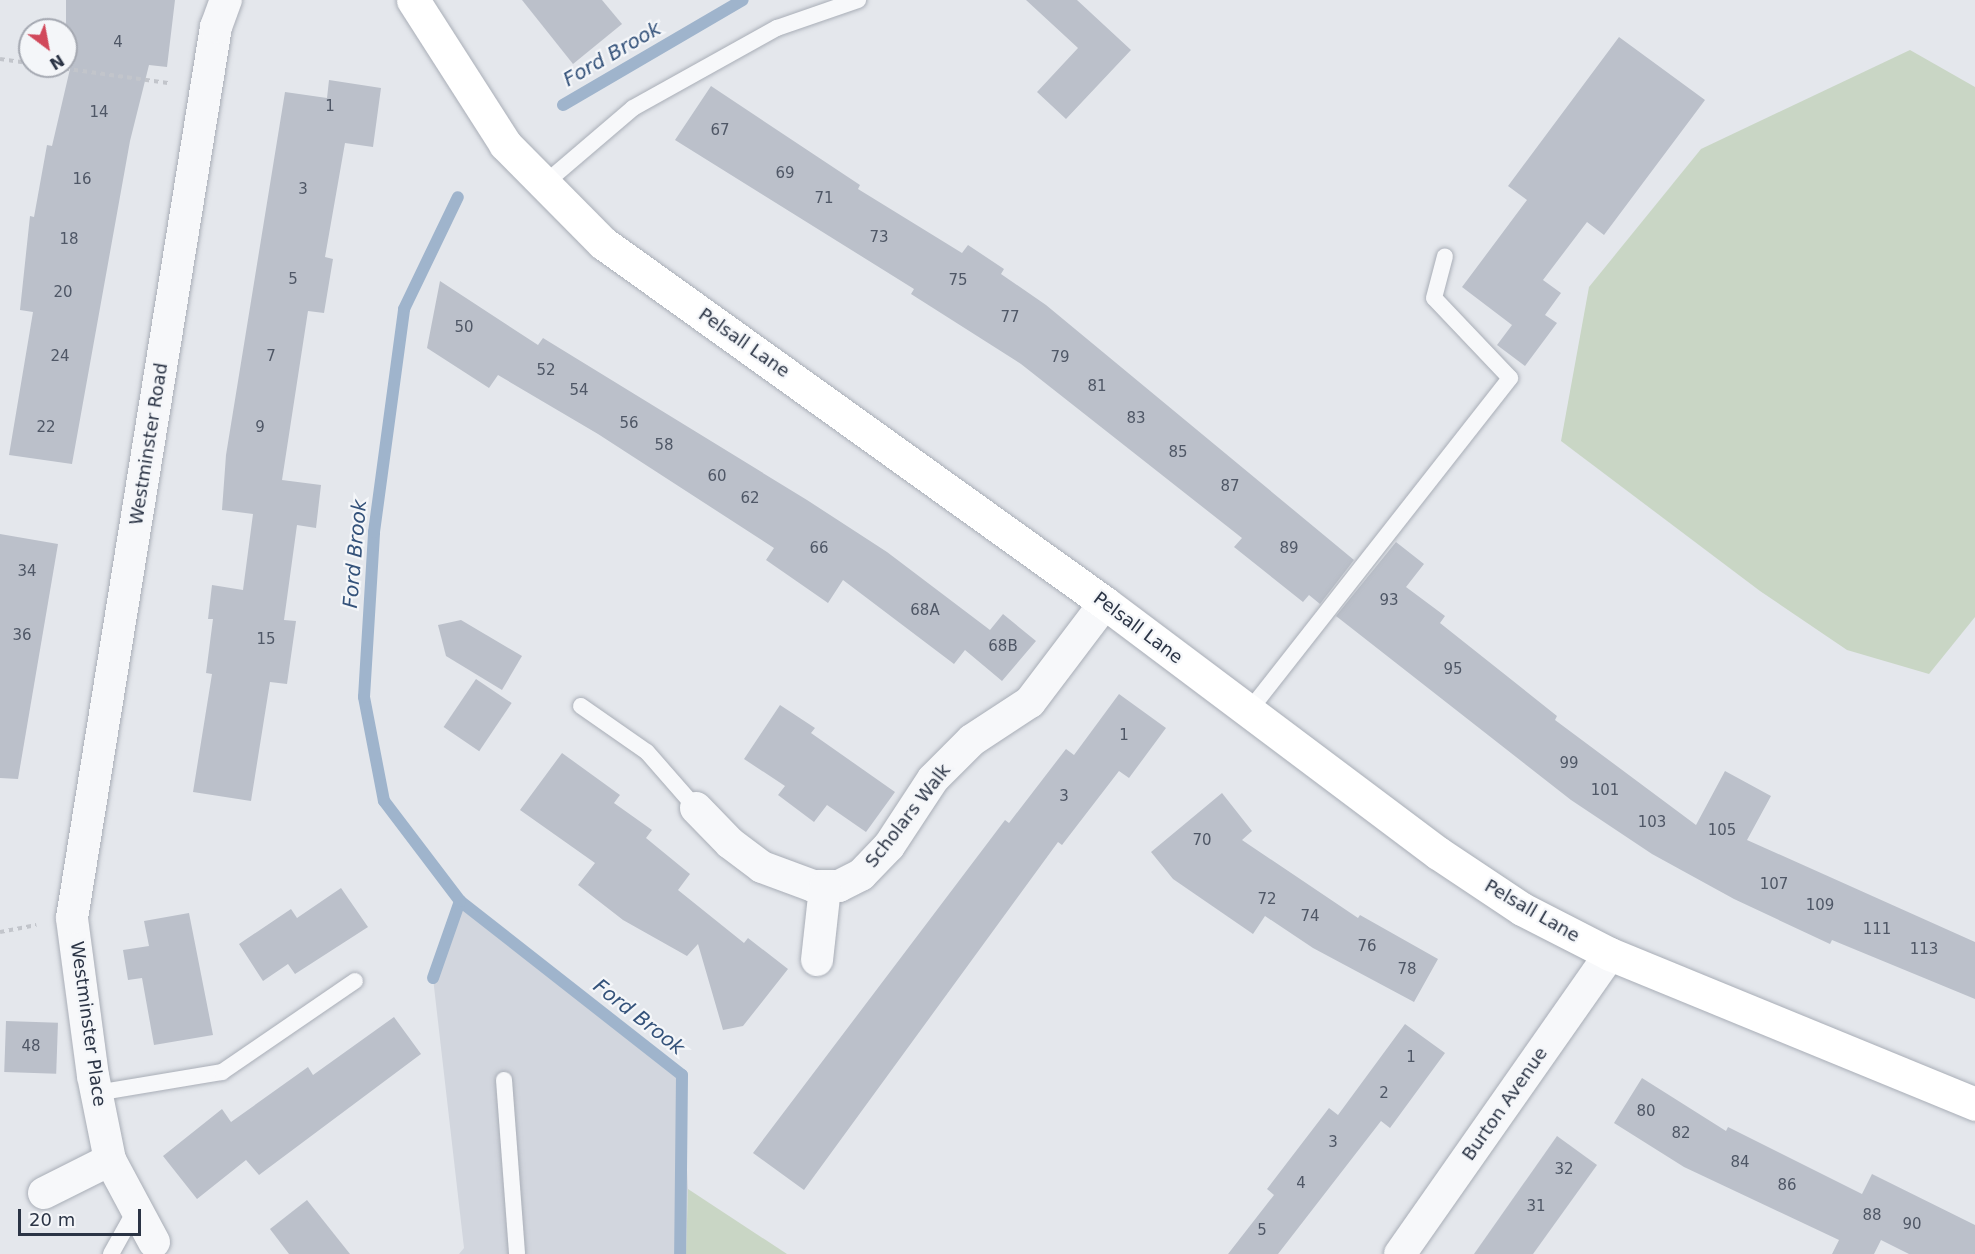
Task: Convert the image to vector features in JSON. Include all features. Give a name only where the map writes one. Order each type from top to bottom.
[{"type":"main road","name":"Pelsall Lane","points":[[412,0],[505,144],[543,185],[603,243],[1105,603],[1447,859],[1522,909],[1610,954],[1975,1104]]},
{"type":"street","name":"Westminster Road","points":[[76,888],[216,27],[226,0]]},
{"type":"street","name":"Scholars Walk","points":[[825,887],[839,886],[861,875],[889,846],[933,779],[972,740],[1030,702],[1105,603]]},
{"type":"street","points":[[696,808],[730,843],[762,867],[813,886],[825,887],[817,960]]},
{"type":"street","name":"Westminster Place","points":[[76,888],[72,918],[96,1093],[110,1160],[154,1242]]},
{"type":"street","name":"Burton Avenue","points":[[1400,1254],[1610,954]]},
{"type":"street","points":[[44,1192],[110,1160]]},
{"type":"lane","points":[[543,185],[633,108],[777,28],[858,0]]},
{"type":"lane","points":[[1249,711],[1510,378],[1434,298],[1445,256]]},
{"type":"lane","points":[[581,706],[647,752],[696,808]]},
{"type":"lane","points":[[96,1093],[222,1072],[355,981]]},
{"type":"lane","points":[[504,1080],[517,1254]]},
{"type":"lane","points":[[111,1254],[136,1209]]},
{"type":"path","points":[[0,59],[18,61]]},
{"type":"path","points":[[78,70],[207,89]]},
{"type":"shaded area","points":[[460,901],[682,1075],[688,1189],[686,1254],[459,1254],[464,1248],[433,978]]},
{"type":"green space","points":[[1910,50],[1975,87],[1975,617],[1929,674],[1847,650],[1760,591],[1561,441],[1589,287],[1701,149]]},
{"type":"green space","points":[[688,1189],[787,1254],[686,1254]]},
{"type":"building","points":[[66,0],[175,0],[167,67],[149,65],[130,141],[72,464],[9,455],[33,312],[20,310],[30,216],[34,217],[47,145],[52,146],[68,78],[78,78],[78,18],[66,18]]},
{"type":"building","points":[[522,0],[602,0],[622,24],[573,64]]},
{"type":"building","points":[[1026,0],[1077,0],[1131,50],[1066,119],[1037,92],[1078,48]]},
{"type":"building","points":[[1619,37],[1705,100],[1604,235],[1587,222],[1543,280],[1561,293],[1545,315],[1557,323],[1525,366],[1497,345],[1512,325],[1462,287],[1527,200],[1508,186]]},
{"type":"building","points":[[329,80],[381,88],[373,147],[345,143],[325,257],[333,259],[324,313],[308,311],[282,480],[321,485],[316,528],[297,525],[284,620],[296,621],[287,684],[270,682],[251,801],[193,792],[212,674],[206,673],[213,619],[208,619],[212,585],[243,590],[253,514],[222,510],[226,455],[285,92],[327,98]]},
{"type":"building","points":[[711,86],[860,185],[858,189],[962,253],[968,245],[1004,269],[1001,274],[1046,305],[1354,560],[1320,604],[1309,595],[1303,602],[1234,547],[1242,538],[1021,364],[911,294],[914,289],[675,140]]},
{"type":"building","points":[[440,281],[538,345],[543,338],[807,500],[887,552],[990,630],[1003,614],[1036,641],[1002,681],[965,650],[954,664],[843,580],[828,603],[766,560],[774,548],[598,434],[498,375],[489,388],[427,348]]},
{"type":"building","points":[[0,534],[58,544],[18,779],[0,778]]},
{"type":"building","points":[[1396,542],[1424,564],[1406,587],[1445,616],[1440,623],[1557,716],[1555,720],[1696,825],[1725,771],[1771,796],[1747,840],[1975,942],[1975,999],[1832,940],[1830,944],[1734,899],[1652,854],[1571,800],[1336,616]]},
{"type":"building","points":[[461,620],[522,656],[502,690],[446,656],[438,625]]},
{"type":"building","points":[[476,679],[512,703],[479,751],[444,727]]},
{"type":"building","points":[[1119,694],[1166,728],[1129,778],[1119,771],[1062,845],[1058,842],[804,1190],[753,1153],[1005,820],[1009,823],[1066,749],[1074,755]]},
{"type":"building","points":[[780,705],[815,728],[811,733],[895,792],[866,832],[827,805],[814,822],[778,795],[785,786],[744,759]]},
{"type":"building","points":[[562,753],[620,795],[614,803],[652,830],[646,838],[690,874],[678,890],[744,943],[748,938],[788,969],[743,1026],[723,1030],[698,944],[687,956],[623,920],[578,885],[595,863],[520,810]]},
{"type":"building","points":[[1222,793],[1252,831],[1242,840],[1358,918],[1360,915],[1438,959],[1414,1002],[1313,948],[1265,916],[1253,934],[1173,879],[1151,852]]},
{"type":"building","points":[[341,888],[368,927],[295,974],[288,964],[263,981],[239,944],[291,909],[297,918]]},
{"type":"building","points":[[189,913],[213,1035],[154,1045],[142,978],[128,980],[123,950],[149,946],[144,921]]},
{"type":"building","points":[[394,1017],[421,1054],[259,1175],[246,1160],[197,1199],[163,1156],[222,1109],[231,1122],[308,1067],[313,1075]]},
{"type":"building","points":[[6,1021],[58,1023],[56,1074],[4,1072]]},
{"type":"building","points":[[1405,1024],[1445,1053],[1390,1128],[1381,1121],[1278,1254],[1228,1254],[1274,1195],[1267,1189],[1329,1108],[1338,1115]]},
{"type":"building","points":[[1642,1078],[1726,1131],[1728,1127],[1862,1194],[1872,1174],[1975,1225],[1975,1254],[1909,1254],[1881,1240],[1874,1254],[1832,1254],[1839,1240],[1684,1167],[1614,1123]]},
{"type":"building","points":[[1557,1136],[1597,1165],[1533,1254],[1474,1254]]},
{"type":"building","points":[[307,1200],[350,1254],[289,1254],[270,1229]]},
{"type":"waterway","name":"Ford Brook","points":[[563,105],[743,0]]},
{"type":"waterway","name":"Ford Brook","points":[[433,978],[460,901],[384,801],[364,697],[374,532],[404,309],[458,197]]},
{"type":"waterway","name":"Ford Brook","points":[[460,901],[682,1075],[680,1254]]}]
